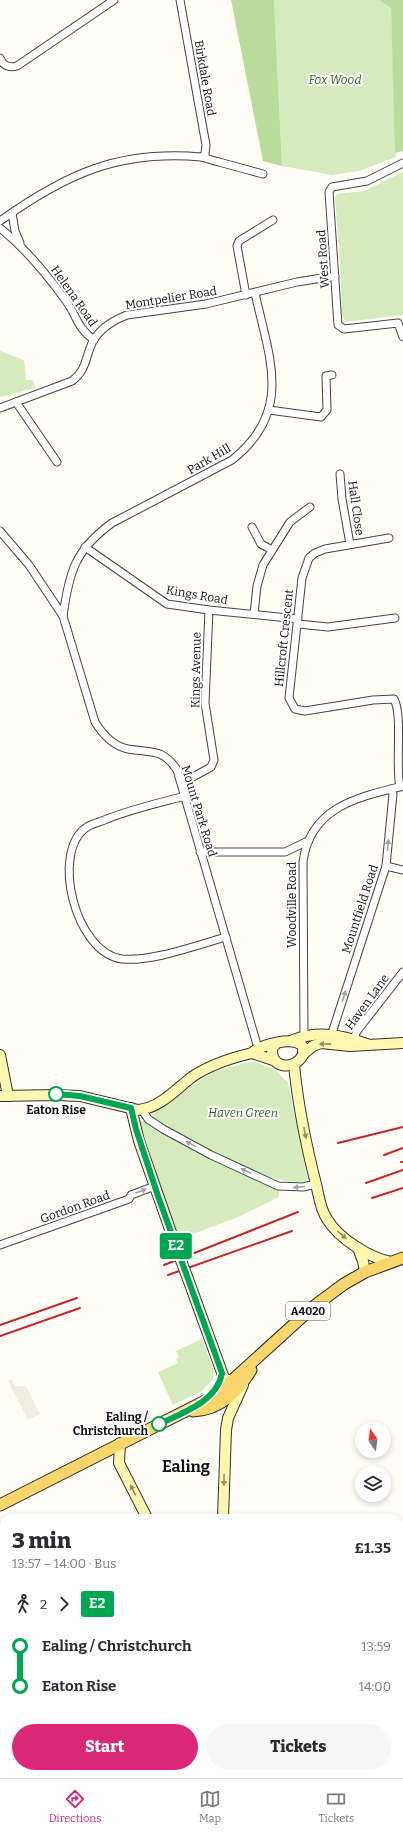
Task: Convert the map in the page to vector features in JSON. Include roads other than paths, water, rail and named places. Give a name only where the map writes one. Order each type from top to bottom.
[{"type":"main road","points":[[0,1055],[4,1096],[56,1094],[80,1096],[142,1110],[151,1108],[163,1101],[192,1077],[206,1069],[276,1044],[304,1036],[332,1033],[352,1043]]},
{"type":"main road","points":[[255,1051],[282,1065],[294,1065],[301,1059],[304,1050],[300,1044],[293,1040]]},
{"type":"main road","points":[[303,1054],[318,1044],[352,1043],[371,1046],[403,1043]]},
{"type":"main road","points":[[273,1060],[272,1049],[276,1044]]},
{"type":"main road","points":[[294,1065],[296,1091],[316,1184],[327,1220],[358,1248],[380,1260],[391,1262]]},
{"type":"main road","points":[[131,1108],[137,1135],[224,1378],[232,1382],[245,1379]]},
{"type":"main road","points":[[358,1248],[364,1261],[365,1272]]},
{"type":"main road","name":"A4020","points":[[0,1505],[120,1443],[206,1401],[223,1390],[308,1311],[344,1284],[365,1272],[403,1258]]},
{"type":"main road","name":"A4020","points":[[189,1409],[201,1411],[223,1402],[233,1394],[258,1359]]},
{"type":"main road","points":[[189,1409],[214,1393],[218,1387],[222,1373]]},
{"type":"main road","points":[[227,1423],[245,1379]]},
{"type":"main road","points":[[206,1401],[214,1400],[223,1402],[228,1412],[224,1449],[223,1514]]},
{"type":"main road","points":[[120,1443],[119,1463],[145,1514]]},
{"type":"main road","points":[[101,1453],[119,1463]]},
{"type":"street","name":"Birkdale Road","points":[[180,0],[206,145],[206,154],[202,157]]},
{"type":"street","points":[[0,58],[9,67],[17,66],[110,1]]},
{"type":"street","points":[[0,221],[37,195],[93,168],[131,159],[159,157],[202,157],[263,174]]},
{"type":"street","name":"West Road","points":[[403,164],[367,181],[330,188],[339,327],[344,329],[398,323],[403,337]]},
{"type":"street","name":"Helena Road","points":[[12,213],[15,231],[21,245]]},
{"type":"street","points":[[246,295],[237,246],[239,241],[273,220]]},
{"type":"street","name":"Helena Road","points":[[0,228],[21,245],[67,303],[83,332],[94,340]]},
{"type":"street","name":"Montpelier Road","points":[[0,408],[72,381],[83,370],[94,340],[104,329],[127,315],[190,307],[298,282],[335,276]]},
{"type":"street","name":"Park Hill","points":[[63,616],[70,576],[85,547],[96,535],[112,523],[232,460],[255,439],[269,410],[273,391],[273,372],[255,293]]},
{"type":"street","points":[[269,410],[321,417],[327,410],[326,376],[332,375]]},
{"type":"street","points":[[16,402],[57,462]]},
{"type":"street","name":"Hall Close","points":[[340,474],[342,499],[350,544]]},
{"type":"street","points":[[254,614],[260,574],[272,550],[290,522],[310,507]]},
{"type":"street","points":[[252,527],[261,544],[272,550]]},
{"type":"street","name":"Mount Park Road","points":[[0,531],[29,565],[63,616],[95,722],[102,734],[113,742],[127,748],[150,750],[165,755],[177,770],[226,937],[255,1051]]},
{"type":"street","name":"Hillcroft Crescent","points":[[389,538],[325,549],[315,553],[309,558],[302,578],[289,698],[295,709],[304,711],[373,700],[394,699],[399,709],[402,739],[399,765],[401,786]]},
{"type":"street","name":"Kings Road","points":[[85,547],[159,600],[167,604],[254,614],[328,627],[395,618]]},
{"type":"street","points":[[53,599],[66,592]]},
{"type":"street","name":"Kings Avenue","points":[[182,783],[211,767],[214,760],[205,703],[209,610]]},
{"type":"street","name":"Woodville Road","points":[[304,1036],[304,853],[308,841],[322,820],[332,811],[359,797],[401,786]]},
{"type":"street","name":"Mountfield Road","points":[[332,1033],[386,866],[393,794],[391,789]]},
{"type":"street","points":[[185,796],[127,811],[86,827],[72,845],[70,870],[71,892],[78,918],[94,944],[107,953],[122,959],[149,958],[226,937]]},
{"type":"street","points":[[284,852],[308,841]]},
{"type":"street","points":[[200,852],[304,853]]},
{"type":"street","points":[[386,866],[403,870]]},
{"type":"street","name":"Haven Lane","points":[[352,1043],[357,1031],[403,972]]},
{"type":"street","points":[[142,1110],[148,1119],[163,1129],[211,1155],[278,1186],[298,1187],[316,1184]]},
{"type":"street","name":"Gordon Road","points":[[0,1245],[129,1198],[131,1195],[155,1186]]},
{"type":"railway","points":[[338,1143],[403,1127]]},
{"type":"railway","points":[[384,1155],[403,1148]]},
{"type":"railway","points":[[366,1183],[403,1170]]},
{"type":"railway","points":[[372,1198],[403,1188]]},
{"type":"railway","points":[[164,1265],[298,1212]]},
{"type":"railway","points":[[168,1275],[292,1231]]},
{"type":"railway","points":[[0,1325],[77,1298]]},
{"type":"railway","points":[[0,1336],[80,1308]]},
{"type":"place","name":"Eaton Rise","points":[[56,1094]]},
{"type":"place","name":"Ealing / Christchurch","points":[[159,1424]]},
{"type":"district","name":"Ealing","points":[[186,1466]]},
{"type":"park label","name":"Fox Wood","points":[[335,80]]},
{"type":"park label","name":"Haven Green","points":[[243,1113]]}]
